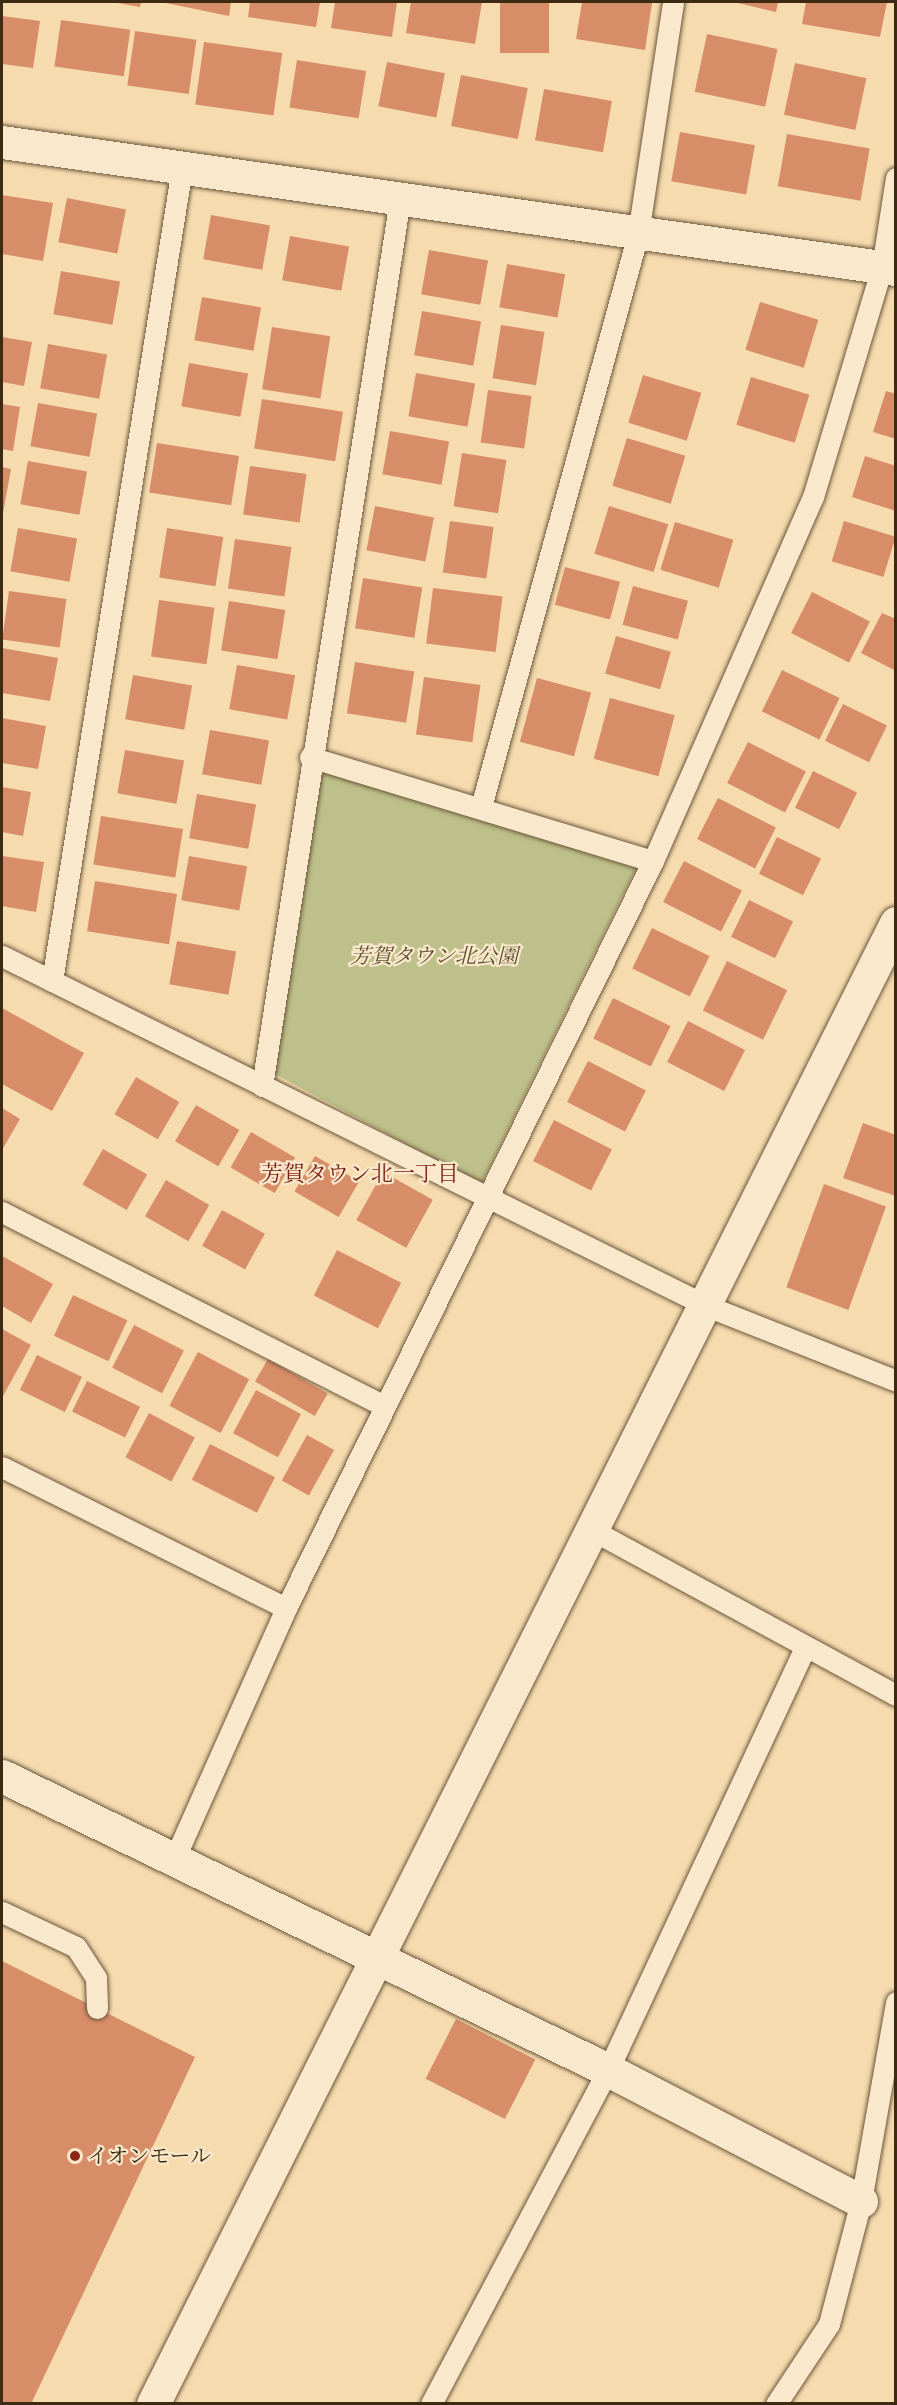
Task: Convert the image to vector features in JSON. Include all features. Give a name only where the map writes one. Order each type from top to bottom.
[{"type":"street","points":[[2,142],[889,268]]},
{"type":"street","points":[[153,2403],[375,1958],[707,1306],[896,922]]},
{"type":"street","points":[[2,1776],[173,1862],[608,2070],[861,2200]]},
{"type":"lane","points":[[482,807],[638,234],[673,2]]},
{"type":"lane","points":[[52,981],[182,168]]},
{"type":"lane","points":[[173,1862],[286,1608],[653,861],[813,497],[889,268],[896,178]]},
{"type":"lane","points":[[262,1086],[310,757],[400,199]]},
{"type":"lane","points":[[310,757],[482,807],[653,861]]},
{"type":"lane","points":[[2,956],[707,1306],[896,1381]]},
{"type":"lane","points":[[2,1212],[384,1406]]},
{"type":"lane","points":[[2,1467],[286,1608]]},
{"type":"lane","points":[[594,1531],[896,1695]]},
{"type":"lane","points":[[431,2403],[608,2070],[805,1647]]},
{"type":"lane","points":[[2,1912],[76,1947],[96,1978],[97,2008]]},
{"type":"lane","points":[[776,2403],[830,2324],[861,2200],[896,2002]]},
{"type":"green space","name":"芳賀タウン北公園","points":[[317,768],[636,868],[481,1184],[273,1073]]},
{"type":"building","points":[[112,2],[141,2],[140,7]]},
{"type":"building","points":[[161,2],[231,2],[229,16]]},
{"type":"building","points":[[250,2],[320,2],[316,27],[248,17]]},
{"type":"building","points":[[335,2],[397,2],[392,37],[331,28]]},
{"type":"building","points":[[411,2],[482,2],[475,44],[406,33]]},
{"type":"building","points":[[500,2],[549,2],[549,53],[500,53]]},
{"type":"building","points":[[582,2],[652,3],[645,50],[576,39]]},
{"type":"building","points":[[734,2],[778,2],[776,12]]},
{"type":"building","points":[[806,2],[887,2],[880,37],[802,24]]},
{"type":"building","points":[[2,16],[40,21],[33,68],[2,64]]},
{"type":"building","points":[[61,20],[130,30],[124,76],[54,67]]},
{"type":"building","points":[[135,31],[196,40],[189,94],[127,85]]},
{"type":"building","points":[[707,34],[777,49],[765,107],[695,92]]},
{"type":"building","points":[[204,42],[282,53],[273,115],[195,104]]},
{"type":"building","points":[[297,60],[366,71],[359,118],[289,107]]},
{"type":"building","points":[[387,62],[445,73],[436,117],[378,106]]},
{"type":"building","points":[[795,63],[866,78],[855,130],[784,115]]},
{"type":"building","points":[[461,75],[528,88],[518,139],[451,126]]},
{"type":"building","points":[[544,89],[612,101],[603,152],[535,140]]},
{"type":"building","points":[[680,132],[755,145],[746,194],[671,181]]},
{"type":"building","points":[[787,134],[870,149],[861,201],[778,186]]},
{"type":"building","points":[[2,195],[53,203],[43,261],[2,254]]},
{"type":"building","points":[[67,198],[126,209],[117,254],[58,242]]},
{"type":"building","points":[[211,215],[270,225],[262,270],[203,259]]},
{"type":"building","points":[[290,236],[349,246],[341,291],[282,280]]},
{"type":"building","points":[[429,250],[488,260],[480,305],[421,294]]},
{"type":"building","points":[[507,264],[565,274],[557,318],[499,307]]},
{"type":"building","points":[[61,271],[120,281],[112,325],[53,314]]},
{"type":"building","points":[[202,297],[261,307],[253,351],[194,340]]},
{"type":"building","points":[[760,302],[818,320],[804,368],[745,350]]},
{"type":"building","points":[[422,311],[481,321],[473,366],[414,355]]},
{"type":"building","points":[[501,325],[544,332],[536,385],[493,378]]},
{"type":"building","points":[[272,327],[330,336],[320,398],[262,389]]},
{"type":"building","points":[[2,337],[32,342],[24,386],[2,382]]},
{"type":"building","points":[[48,344],[107,354],[99,399],[40,388]]},
{"type":"building","points":[[189,363],[248,373],[240,417],[181,406]]},
{"type":"building","points":[[416,373],[475,383],[467,427],[408,416]]},
{"type":"building","points":[[643,375],[701,393],[687,441],[628,423]]},
{"type":"building","points":[[751,377],[809,395],[795,443],[736,425]]},
{"type":"building","points":[[488,390],[532,396],[524,449],[481,442]]},
{"type":"building","points":[[886,391],[896,394],[896,439],[873,432]]},
{"type":"building","points":[[262,399],[343,412],[335,461],[254,448]]},
{"type":"building","points":[[38,403],[97,413],[89,457],[30,446]]},
{"type":"building","points":[[2,404],[20,407],[13,451],[2,449]]},
{"type":"building","points":[[390,431],[449,441],[441,485],[382,474]]},
{"type":"building","points":[[627,438],[685,456],[671,504],[612,486]]},
{"type":"building","points":[[157,443],[239,456],[231,505],[149,492]]},
{"type":"building","points":[[462,453],[506,460],[498,513],[454,506]]},
{"type":"building","points":[[865,456],[896,466],[896,511],[852,497]]},
{"type":"building","points":[[28,461],[87,471],[79,515],[20,504]]},
{"type":"building","points":[[250,466],[306,474],[300,522],[243,515]]},
{"type":"building","points":[[2,467],[11,469],[3,513],[2,513]]},
{"type":"building","points":[[375,506],[434,517],[425,562],[366,550]]},
{"type":"building","points":[[609,506],[668,524],[654,572],[594,554]]},
{"type":"building","points":[[450,521],[494,527],[486,579],[443,572]]},
{"type":"building","points":[[844,521],[896,537],[883,577],[832,561]]},
{"type":"building","points":[[675,522],[733,540],[719,588],[660,570]]},
{"type":"building","points":[[18,528],[77,538],[69,582],[10,571]]},
{"type":"building","points":[[167,528],[223,537],[215,586],[159,577]]},
{"type":"building","points":[[235,539],[291,547],[284,596],[228,589]]},
{"type":"building","points":[[565,567],[620,582],[610,619],[555,605]]},
{"type":"building","points":[[363,578],[422,587],[414,638],[355,628]]},
{"type":"building","points":[[633,586],[688,601],[678,639],[623,625]]},
{"type":"building","points":[[433,588],[502,597],[496,652],[426,644]]},
{"type":"building","points":[[9,591],[66,599],[60,648],[2,640]]},
{"type":"building","points":[[812,592],[870,622],[849,662],[791,633]]},
{"type":"building","points":[[159,600],[214,608],[207,664],[151,656]]},
{"type":"building","points":[[229,601],[285,610],[277,659],[221,650]]},
{"type":"building","points":[[882,613],[896,619],[896,671],[861,653]]},
{"type":"building","points":[[616,636],[671,652],[660,689],[605,673]]},
{"type":"building","points":[[2,648],[58,658],[50,701],[2,693]]},
{"type":"building","points":[[355,662],[414,671],[406,723],[347,713]]},
{"type":"building","points":[[237,665],[295,675],[287,720],[229,709]]},
{"type":"building","points":[[782,670],[840,698],[819,739],[762,711]]},
{"type":"building","points":[[133,675],[192,685],[184,730],[125,719]]},
{"type":"building","points":[[424,677],[480,685],[472,742],[416,734]]},
{"type":"building","points":[[537,678],[591,692],[574,756],[520,742]]},
{"type":"building","points":[[610,698],[675,715],[658,776],[594,759]]},
{"type":"building","points":[[843,704],[887,725],[869,762],[825,741]]},
{"type":"building","points":[[2,718],[46,726],[38,769],[2,763]]},
{"type":"building","points":[[210,730],[269,740],[261,785],[202,774]]},
{"type":"building","points":[[748,742],[806,772],[785,812],[727,783]]},
{"type":"building","points":[[125,750],[184,760],[176,804],[117,793]]},
{"type":"building","points":[[813,771],[857,792],[839,829],[795,808]]},
{"type":"building","points":[[2,787],[31,792],[23,836],[2,832]]},
{"type":"building","points":[[197,794],[256,804],[248,849],[189,838]]},
{"type":"building","points":[[718,798],[776,828],[755,868],[697,839]]},
{"type":"building","points":[[101,816],[183,829],[175,877],[93,864]]},
{"type":"building","points":[[777,837],[821,858],[803,895],[759,874]]},
{"type":"building","points":[[2,856],[44,862],[36,912],[2,906]]},
{"type":"building","points":[[189,856],[247,866],[239,911],[181,900]]},
{"type":"building","points":[[684,861],[742,891],[721,931],[663,902]]},
{"type":"building","points":[[95,881],[177,894],[169,944],[87,931]]},
{"type":"building","points":[[749,900],[793,921],[775,958],[731,937]]},
{"type":"building","points":[[652,928],[710,956],[690,997],[632,968]]},
{"type":"building","points":[[177,941],[236,951],[228,995],[169,984]]},
{"type":"building","points":[[727,961],[787,990],[763,1040],[703,1010]]},
{"type":"building","points":[[613,998],[671,1026],[651,1067],[593,1038]]},
{"type":"building","points":[[2,1008],[84,1053],[52,1111],[2,1084]]},
{"type":"building","points":[[688,1021],[745,1050],[724,1091],[667,1062]]},
{"type":"building","points":[[588,1061],[646,1091],[625,1131],[567,1102]]},
{"type":"building","points":[[136,1077],[179,1102],[158,1139],[114,1114]]},
{"type":"building","points":[[196,1105],[239,1130],[218,1166],[175,1141]]},
{"type":"building","points":[[2,1108],[20,1119],[2,1150]]},
{"type":"building","points":[[554,1120],[612,1150],[591,1190],[533,1161]]},
{"type":"building","points":[[863,1123],[896,1135],[896,1196],[843,1178]]},
{"type":"building","points":[[251,1132],[295,1158],[275,1193],[230,1168]]},
{"type":"building","points":[[103,1149],[147,1174],[127,1210],[82,1185]]},
{"type":"building","points":[[315,1156],[359,1182],[339,1217],[295,1192]]},
{"type":"building","points":[[383,1172],[433,1200],[406,1248],[356,1220]]},
{"type":"building","points":[[166,1180],[209,1205],[188,1241],[145,1216]]},
{"type":"building","points":[[824,1184],[886,1207],[848,1310],[786,1287]]},
{"type":"building","points":[[222,1210],[265,1234],[245,1270],[202,1246]]},
{"type":"building","points":[[337,1250],[401,1283],[378,1328],[314,1295]]},
{"type":"building","points":[[2,1256],[53,1284],[31,1323],[2,1306]]},
{"type":"building","points":[[73,1295],[127,1320],[108,1361],[54,1336]]},
{"type":"building","points":[[134,1325],[184,1350],[162,1393],[112,1368]]},
{"type":"building","points":[[2,1329],[31,1345],[3,1396],[2,1395]]},
{"type":"building","points":[[198,1352],[249,1379],[221,1433],[169,1406]]},
{"type":"building","points":[[37,1355],[82,1377],[65,1412],[20,1390]]},
{"type":"building","points":[[268,1359],[328,1394],[315,1416],[255,1382]]},
{"type":"building","points":[[87,1381],[140,1407],[125,1437],[72,1412]]},
{"type":"building","points":[[256,1390],[301,1414],[278,1457],[233,1433]]},
{"type":"building","points":[[149,1413],[195,1437],[171,1482],[126,1457]]},
{"type":"building","points":[[307,1435],[334,1450],[309,1496],[282,1480]]},
{"type":"building","points":[[210,1444],[275,1477],[257,1513],[192,1480]]},
{"type":"building","name":"イオンモール","points":[[2,1961],[195,2057],[31,2404],[2,2404]]},
{"type":"building","points":[[456,2019],[535,2059],[505,2119],[426,2079]]},
{"type":"place","name":"イオンモール","points":[[75,2156]]},
{"type":"district","name":"芳賀タウン北一丁目","points":[[360,1174]]}]
